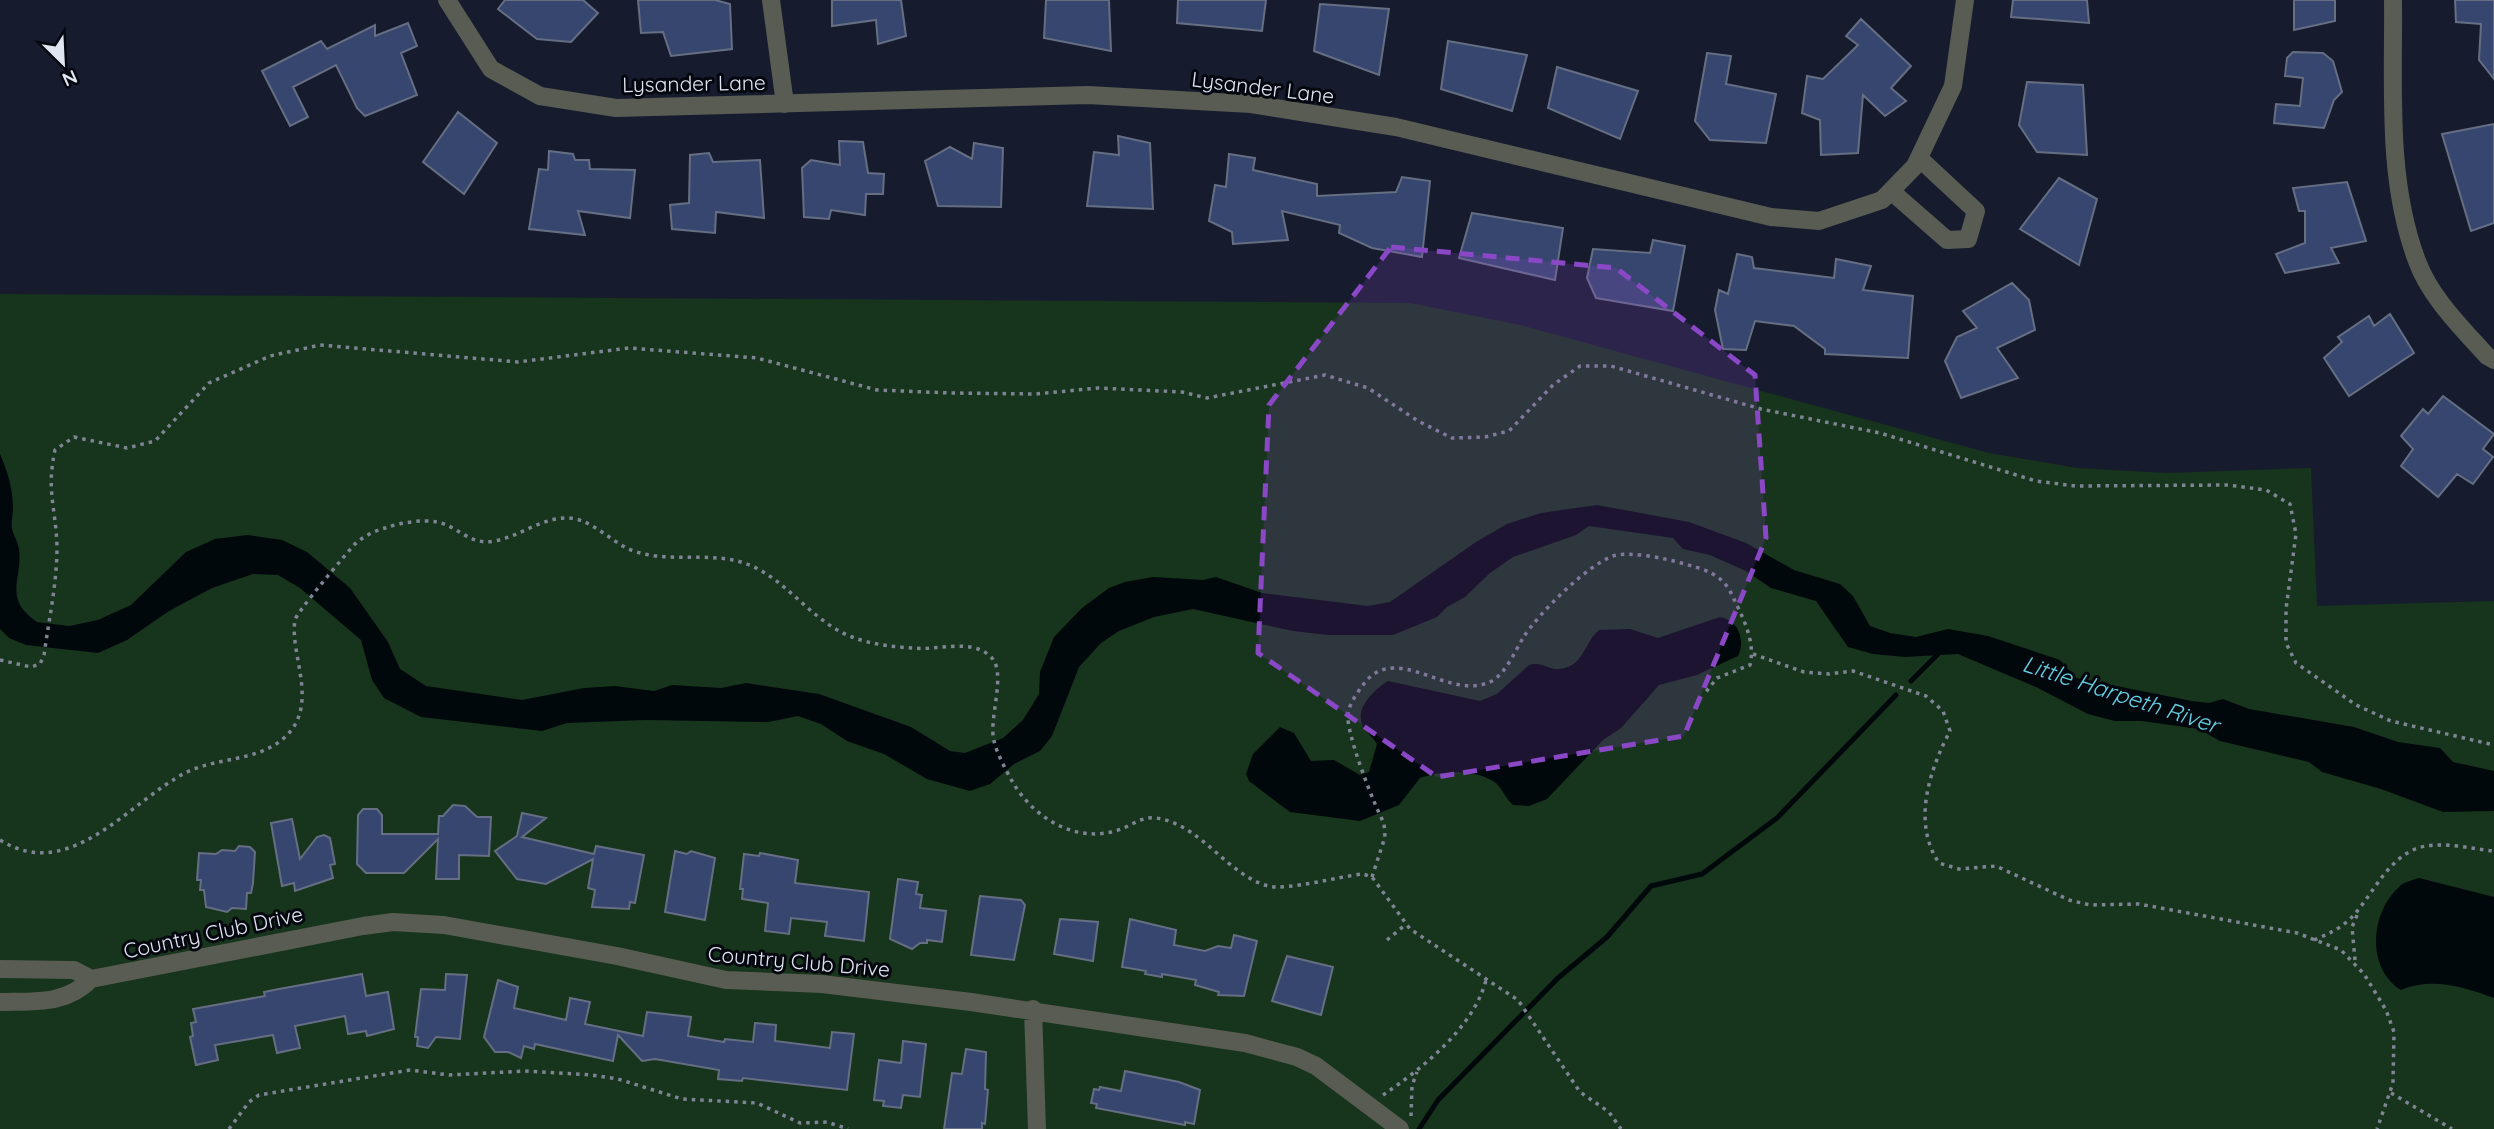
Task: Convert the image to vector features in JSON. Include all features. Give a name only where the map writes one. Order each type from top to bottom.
[{"type":"street","name":"Lysander Lane","points":[[447,0],[491,69],[540,96],[617,108],[1088,94],[1251,104],[1396,127],[1771,217],[1819,221],[1882,200],[1919,158],[1953,86],[1965,0]]},
{"type":"street","points":[[771,0],[785,103]]},
{"type":"street","points":[[2393,0],[2395,155],[2417,262],[2443,305],[2494,360]]},
{"type":"street","points":[[1891,191],[1947,240],[1968,239],[1976,211],[1919,158]]},
{"type":"street","name":"Country Club Drive","points":[[0,1002],[58,999],[77,994],[91,979],[337,930],[393,922],[419,923],[604,954],[726,980],[822,984],[1032,1009],[1245,1043],[1297,1057],[1316,1066],[1370,1105],[1400,1122]]},
{"type":"street","name":"Country Club Drive","points":[[0,969],[74,970],[91,979]]},
{"type":"street","points":[[1032,1009],[1037,1129]]},
{"type":"path","points":[[0,660],[31,667],[40,664],[44,655],[57,573],[57,543],[49,478],[55,450],[74,437],[127,448],[155,440],[209,383],[270,356],[320,345],[518,362],[629,348],[757,358],[877,390],[939,393],[1036,394],[1098,388],[1182,392],[1207,398],[1325,375],[1368,388],[1418,421],[1452,438],[1485,437],[1509,431],[1553,385],[1580,366],[1611,366],[1762,409],[1880,433],[2036,481],[2075,486],[2228,485],[2266,490],[2290,504],[2296,534],[2286,609],[2286,643],[2296,663],[2356,705],[2391,721],[2494,745]]},
{"type":"path","points":[[0,840],[16,849],[35,852],[52,852],[83,842],[190,770],[255,753],[286,737],[294,724],[302,686],[294,622],[297,612],[366,536],[400,525],[437,522],[475,541],[493,542],[565,517],[582,520],[630,550],[652,556],[744,563],[782,587],[814,617],[855,638],[916,649],[971,648],[989,654],[996,664],[998,678],[994,741],[1025,801],[1056,825],[1091,834],[1114,832],[1136,821],[1159,818],[1204,842],[1256,881],[1272,888],[1363,874],[1372,877],[1405,925],[1522,1004],[1580,1092],[1609,1112],[1621,1129]]},
{"type":"path","points":[[1372,877],[1384,837],[1380,816],[1350,730],[1348,713],[1355,695],[1371,674],[1394,668],[1440,681],[1473,685],[1494,680],[1510,661],[1524,635],[1591,569],[1614,556],[1660,557],[1708,570],[1726,581],[1742,618],[1753,654],[1750,665],[1717,678],[1705,692]]},
{"type":"path","points":[[1753,654],[1804,672],[1829,674],[1853,671],[1926,696],[1942,711],[1950,731],[1934,764],[1924,821],[1929,848],[1939,863],[1959,869],[1996,866],[2069,900],[2090,905],[2139,904],[2297,933],[2341,950],[2356,962],[2386,1010],[2394,1032],[2391,1093],[2377,1129]]},
{"type":"path","points":[[2314,940],[2336,930],[2360,907],[2386,872],[2413,849],[2439,845],[2494,852]]},
{"type":"path","points":[[2356,962],[2353,927],[2360,907]]},
{"type":"path","points":[[1387,940],[1405,925]]},
{"type":"path","points":[[1370,1105],[1417,1072],[1469,1017],[1482,997],[1486,980]]},
{"type":"path","points":[[229,1129],[249,1102],[259,1095],[410,1070],[449,1074],[525,1072],[606,1076],[668,1097],[757,1102],[800,1123],[827,1122],[848,1129]]},
{"type":"path","points":[[1400,1122],[1417,1072]]},
{"type":"path","points":[[2391,1093],[2452,1129]]},
{"type":"highlighted area","points":[[1391,247],[1616,268],[1755,375],[1766,538],[1684,736],[1437,777],[1258,653],[1269,405]]},
{"type":"green space","points":[[0,294],[1410,303],[1520,325],[1989,453],[2077,468],[2166,473],[2311,468],[2317,606],[2494,601],[2494,1129],[0,1129]]},
{"type":"water","name":"Little Harpeth River","points":[[0,454],[11,487],[12,528],[19,549],[17,596],[26,613],[37,622],[69,626],[98,620],[131,605],[186,552],[215,539],[248,535],[282,540],[307,552],[350,588],[388,642],[400,669],[426,686],[522,700],[584,688],[615,686],[654,691],[672,685],[721,688],[746,683],[819,694],[911,727],[950,751],[965,753],[1003,738],[1023,720],[1039,694],[1040,672],[1054,637],[1082,608],[1109,588],[1153,577],[1203,580],[1216,577],[1262,593],[1368,606],[1390,602],[1476,542],[1507,524],[1541,513],[1597,505],[1689,522],[1746,543],[1794,570],[1840,584],[1853,596],[1870,626],[1890,633],[1916,637],[1948,629],[1988,636],[2060,660],[2076,678],[2192,701],[2209,703],[2223,699],[2249,709],[2354,727],[2398,742],[2440,748],[2453,762],[2494,771],[2494,811],[2443,812],[2381,789],[2322,772],[2309,762],[2220,741],[2199,729],[2142,721],[2115,721],[2088,714],[2036,687],[1958,654],[1905,657],[1873,654],[1848,647],[1816,601],[1771,588],[1746,571],[1710,555],[1683,549],[1673,538],[1589,526],[1576,535],[1513,557],[1437,617],[1393,635],[1328,635],[1293,631],[1193,609],[1154,617],[1119,631],[1101,643],[1079,667],[1052,736],[1040,751],[1014,764],[990,784],[970,791],[927,779],[884,754],[847,741],[821,724],[798,716],[768,722],[645,720],[567,723],[542,731],[421,717],[384,698],[372,680],[361,640],[300,588],[278,575],[253,574],[212,588],[169,611],[127,640],[98,653],[26,645],[9,638],[0,629]]},
{"type":"water","points":[[1720,617],[1732,622],[1739,632],[1741,644],[1738,656],[1697,675],[1659,685],[1621,728],[1603,740],[1547,799],[1529,806],[1513,805],[1489,778],[1470,773],[1448,772],[1420,778],[1399,805],[1360,821],[1290,812],[1249,781],[1246,774],[1253,754],[1280,727],[1294,733],[1311,761],[1334,760],[1360,775],[1369,772],[1377,744],[1363,726],[1361,713],[1372,694],[1388,681],[1480,701],[1497,694],[1529,665],[1567,668],[1578,659],[1599,630],[1630,629],[1658,638]]},
{"type":"water","points":[[2419,878],[2494,897],[2494,998],[2448,985],[2424,984],[2401,990],[2382,968],[2377,955],[2376,940],[2382,911],[2401,885]]},
{"type":"building","points":[[505,0],[583,0],[598,13],[571,42],[537,39],[498,9]]},
{"type":"building","points":[[638,0],[715,0],[730,4],[732,49],[671,56],[663,32],[641,33]]},
{"type":"building","points":[[832,0],[901,0],[906,36],[878,44],[876,20],[832,26]]},
{"type":"building","points":[[1046,0],[1109,0],[1111,51],[1044,38]]},
{"type":"building","points":[[1178,0],[1266,0],[1262,31],[1177,23]]},
{"type":"building","points":[[2013,0],[2087,0],[2089,23],[2011,17]]},
{"type":"building","points":[[2294,0],[2335,0],[2335,21],[2294,30]]},
{"type":"building","points":[[2455,0],[2494,0],[2494,79],[2479,60],[2481,24],[2456,22]]},
{"type":"building","points":[[1320,4],[1389,9],[1379,75],[1314,51]]},
{"type":"building","points":[[1861,19],[1911,66],[1891,88],[1906,101],[1885,116],[1863,95],[1858,153],[1821,155],[1820,120],[1802,113],[1807,76],[1823,79],[1858,45],[1846,36]]},
{"type":"building","points":[[408,23],[417,46],[401,53],[417,95],[365,116],[357,108],[336,65],[293,87],[308,117],[290,126],[262,71],[321,41],[327,49],[375,25],[375,36]]},
{"type":"building","points":[[1448,41],[1527,55],[1512,111],[1441,89]]},
{"type":"building","points":[[2293,52],[2323,53],[2333,61],[2342,92],[2334,100],[2324,128],[2274,123],[2276,104],[2300,106],[2303,78],[2285,76],[2287,58]]},
{"type":"building","points":[[1707,53],[1731,56],[1726,84],[1776,94],[1766,143],[1710,140],[1695,121]]},
{"type":"building","points":[[1557,67],[1638,91],[1620,139],[1548,108]]},
{"type":"building","points":[[2027,82],[2083,85],[2087,155],[2037,152],[2019,125]]},
{"type":"building","points":[[458,112],[497,143],[464,194],[423,162]]},
{"type":"building","points":[[2494,124],[2494,223],[2471,231],[2442,134]]},
{"type":"building","points":[[1118,136],[1150,143],[1153,209],[1087,206],[1094,152],[1119,155]]},
{"type":"building","points":[[839,141],[863,142],[868,173],[884,174],[883,194],[866,194],[865,215],[831,210],[829,219],[804,217],[802,168],[811,160],[840,165]]},
{"type":"building","points":[[974,143],[1003,148],[1001,207],[938,206],[925,161],[950,147],[972,159]]},
{"type":"building","points":[[549,151],[573,154],[575,160],[589,160],[590,169],[635,170],[630,218],[578,211],[585,235],[529,229],[539,169],[548,170]]},
{"type":"building","points":[[709,153],[713,162],[760,160],[764,218],[716,212],[715,233],[672,229],[670,205],[689,203],[690,155]]},
{"type":"building","points":[[1229,154],[1255,158],[1253,170],[1317,184],[1317,196],[1396,192],[1402,177],[1430,181],[1422,257],[1372,248],[1339,233],[1340,225],[1282,211],[1288,240],[1233,244],[1232,232],[1209,221],[1215,185],[1226,187]]},
{"type":"building","points":[[2059,178],[2097,199],[2079,265],[2020,229]]},
{"type":"building","points":[[2347,182],[2366,241],[2331,248],[2339,263],[2285,273],[2276,254],[2305,243],[2305,211],[2299,211],[2293,188]]},
{"type":"building","points":[[1472,213],[1563,228],[1555,280],[1459,258]]},
{"type":"building","points":[[1653,240],[1685,246],[1673,311],[1596,298],[1587,278],[1593,249],[1650,253]]},
{"type":"building","points":[[1737,254],[1752,257],[1754,268],[1834,278],[1836,259],[1871,266],[1863,290],[1913,296],[1908,358],[1825,354],[1825,349],[1794,326],[1755,321],[1746,350],[1723,349],[1715,310],[1719,290],[1728,294]]},
{"type":"building","points":[[2012,283],[2029,300],[2035,330],[1997,348],[2018,378],[1961,398],[1945,361],[1957,337],[1977,328],[1963,311]]},
{"type":"building","points":[[2390,314],[2414,353],[2349,396],[2324,358],[2342,342],[2338,337],[2369,316],[2374,326]]},
{"type":"building","points":[[2443,396],[2494,434],[2483,449],[2493,457],[2473,484],[2457,474],[2438,497],[2401,466],[2413,449],[2401,436],[2423,409],[2428,414]]},
{"type":"building","points":[[453,805],[465,806],[477,817],[491,817],[489,856],[459,855],[459,879],[436,879],[438,839],[404,873],[366,873],[357,864],[358,815],[363,809],[377,809],[382,815],[382,834],[438,834],[439,816],[443,816]]},
{"type":"building","points":[[522,813],[546,818],[522,837],[594,854],[596,846],[644,855],[635,903],[630,902],[629,909],[592,907],[595,890],[588,888],[593,859],[546,884],[517,879],[495,851],[517,836]]},
{"type":"building","points":[[292,819],[300,859],[317,837],[324,835],[330,838],[335,864],[330,865],[333,878],[295,891],[294,883],[282,886],[271,823]]},
{"type":"building","points":[[239,846],[250,847],[255,852],[253,883],[251,893],[247,893],[246,909],[232,908],[227,912],[206,907],[204,890],[200,890],[201,880],[197,880],[199,853],[235,851]]},
{"type":"building","points":[[675,851],[687,854],[691,851],[715,858],[705,920],[665,912]]},
{"type":"building","points":[[760,853],[798,860],[795,883],[869,892],[864,941],[825,936],[827,922],[791,918],[789,934],[765,931],[768,903],[742,899],[743,889],[740,889],[744,854],[759,856]]},
{"type":"building","points":[[898,879],[918,882],[916,894],[922,895],[920,908],[946,911],[942,942],[927,940],[927,943],[920,943],[912,949],[890,939]]},
{"type":"building","points":[[980,896],[1021,900],[1025,905],[1014,960],[971,955]]},
{"type":"building","points":[[1060,919],[1098,922],[1093,961],[1054,954]]},
{"type":"building","points":[[1130,919],[1176,930],[1174,945],[1205,951],[1218,946],[1231,948],[1234,935],[1257,941],[1244,996],[1218,995],[1219,992],[1195,985],[1196,980],[1162,974],[1162,977],[1122,967]]},
{"type":"building","points":[[1287,956],[1333,967],[1321,1015],[1272,1001]]},
{"type":"building","points":[[362,974],[366,996],[388,992],[394,1029],[367,1036],[366,1031],[348,1034],[345,1016],[295,1026],[300,1048],[277,1053],[273,1035],[215,1045],[218,1060],[196,1065],[190,1037],[193,1036],[191,1023],[196,1022],[193,1009],[265,996],[264,992]]},
{"type":"building","points":[[446,974],[467,975],[460,1039],[436,1037],[428,1048],[417,1046],[418,1037],[415,1037],[421,989],[445,990]]},
{"type":"building","points":[[498,980],[518,987],[514,1008],[566,1020],[570,998],[590,1002],[585,1024],[643,1036],[647,1012],[691,1017],[688,1036],[724,1042],[725,1039],[753,1042],[755,1023],[776,1025],[775,1041],[830,1048],[832,1032],[854,1034],[847,1090],[743,1078],[742,1081],[718,1079],[719,1070],[655,1059],[642,1061],[618,1035],[613,1061],[535,1044],[534,1049],[524,1046],[521,1058],[508,1052],[495,1052],[484,1037]]},
{"type":"building","points":[[903,1041],[926,1044],[920,1097],[903,1095],[901,1108],[883,1106],[884,1101],[874,1100],[879,1060],[901,1063]]},
{"type":"building","points":[[966,1049],[986,1052],[985,1089],[988,1090],[985,1124],[982,1123],[982,1129],[944,1129],[952,1073],[962,1074]]},
{"type":"building","points":[[1125,1071],[1179,1082],[1200,1090],[1194,1124],[1185,1122],[1185,1125],[1096,1108],[1097,1104],[1091,1103],[1094,1089],[1099,1090],[1100,1087],[1121,1091]]},
{"type":"waterway","points":[[1911,681],[1941,651]]},
{"type":"waterway","points":[[1419,1129],[1438,1100],[1558,978],[1607,937],[1651,886],[1702,874],[1777,818],[1896,695]]}]
